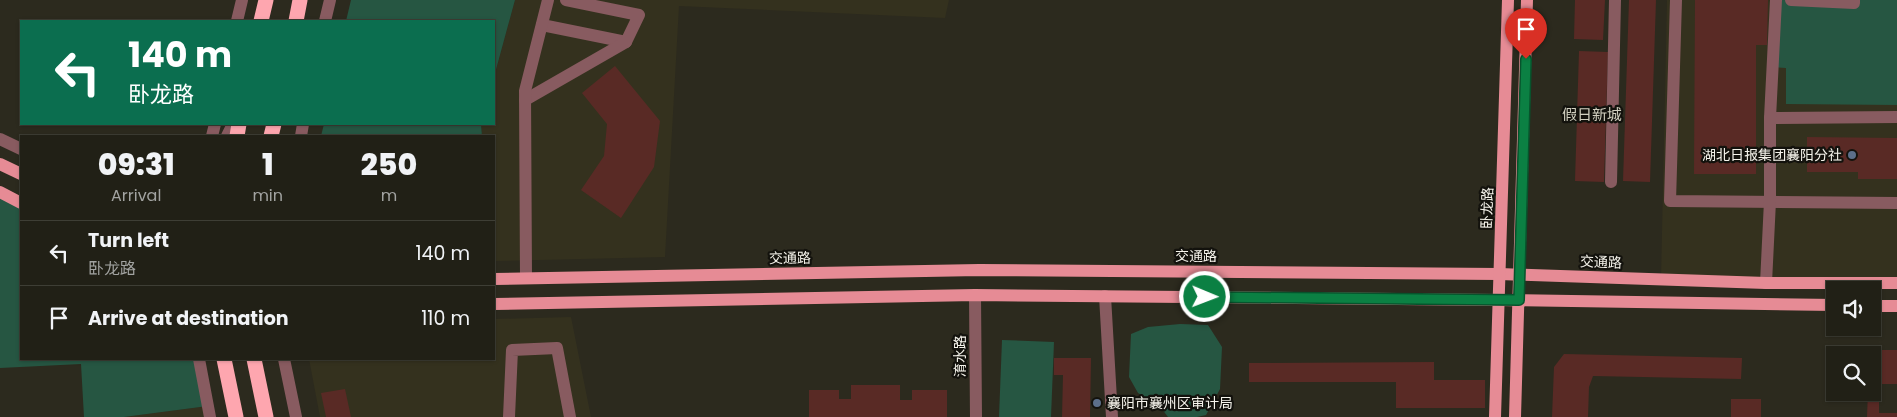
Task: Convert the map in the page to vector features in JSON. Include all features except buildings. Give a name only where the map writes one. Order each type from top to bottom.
[{"type":"highway","points":[[261,20],[266,0]]},
{"type":"highway","points":[[296,20],[300,0]]},
{"type":"highway","points":[[224,360],[236,417]]},
{"type":"highway","points":[[254,360],[266,417]]},
{"type":"main road","name":"卧龙路","points":[[1495,417],[1508,0]]},
{"type":"main road","points":[[1515,417],[1528,0]]},
{"type":"main road","points":[[0,164],[20,174]]},
{"type":"main road","points":[[0,192],[20,202]]},
{"type":"main road","name":"交通路","points":[[495,279],[979,270],[1520,274],[1766,283],[1897,282]]},
{"type":"main road","points":[[495,304],[975,295],[1826,305]]},
{"type":"main road","points":[[1881,306],[1897,306]]},
{"type":"street","points":[[237,20],[242,0]]},
{"type":"street","points":[[326,20],[330,0]]},
{"type":"street","points":[[526,278],[525,91],[548,0]]},
{"type":"street","points":[[525,100],[626,42],[639,15],[566,0]]},
{"type":"street","points":[[1612,182],[1615,0]]},
{"type":"street","points":[[1676,0],[1670,201],[1897,203]]},
{"type":"street","points":[[1766,283],[1770,201],[1770,118],[1776,0]]},
{"type":"street","points":[[1792,0],[1854,3],[1854,0]]},
{"type":"street","points":[[542,25],[626,42]]},
{"type":"street","points":[[1770,118],[1897,117]]},
{"type":"street","points":[[0,139],[20,149]]},
{"type":"street","name":"淯水路","points":[[975,295],[976,417]]},
{"type":"street","points":[[1106,296],[1112,417]]},
{"type":"street","points":[[509,417],[512,350],[557,348],[570,417]]},
{"type":"street","points":[[284,360],[296,417]]},
{"type":"street","points":[[288,360],[288,378]]},
{"type":"street","points":[[199,361],[210,417]]},
{"type":"shaded area","points":[[515,0],[949,0],[945,18],[679,6],[665,257],[495,261],[495,135],[482,135],[481,125],[495,125],[495,73]]},
{"type":"shaded area","name":"湖北日报集团襄阳分社","points":[[1667,0],[1897,0],[1897,283],[1881,283],[1881,281],[1661,279]]},
{"type":"shaded area","points":[[571,317],[591,417],[320,417],[309,360],[495,360],[495,319]]},
{"type":"shaded area","points":[[208,406],[210,417],[124,417]]},
{"type":"green space","points":[[351,0],[515,0],[495,73],[495,20],[346,20]]},
{"type":"green space","points":[[1776,0],[1897,0],[1897,105],[1786,104],[1786,68],[1772,67]]},
{"type":"green space","points":[[324,125],[481,125],[482,135],[321,135]]},
{"type":"green space","points":[[0,192],[20,202],[20,360],[198,360],[208,406],[124,417],[84,417],[81,364],[0,368]]},
{"type":"green space","points":[[1180,324],[1208,325],[1222,347],[1220,389],[1206,415],[1197,417],[1168,417],[1159,405],[1138,393],[1129,377],[1131,334],[1148,327]]},
{"type":"green space","points":[[1002,340],[1054,342],[1051,417],[999,417]]},
{"type":"place","name":"湖北日报集团襄阳分社","points":[[1852,155]]},
{"type":"place","name":"襄阳市襄州区审计局","points":[[1097,403]]},
{"type":"district","name":"假日新城","points":[[1592,115]]},
{"type":"route","points":[[1205,297],[1519,300],[1526,59]]}]
